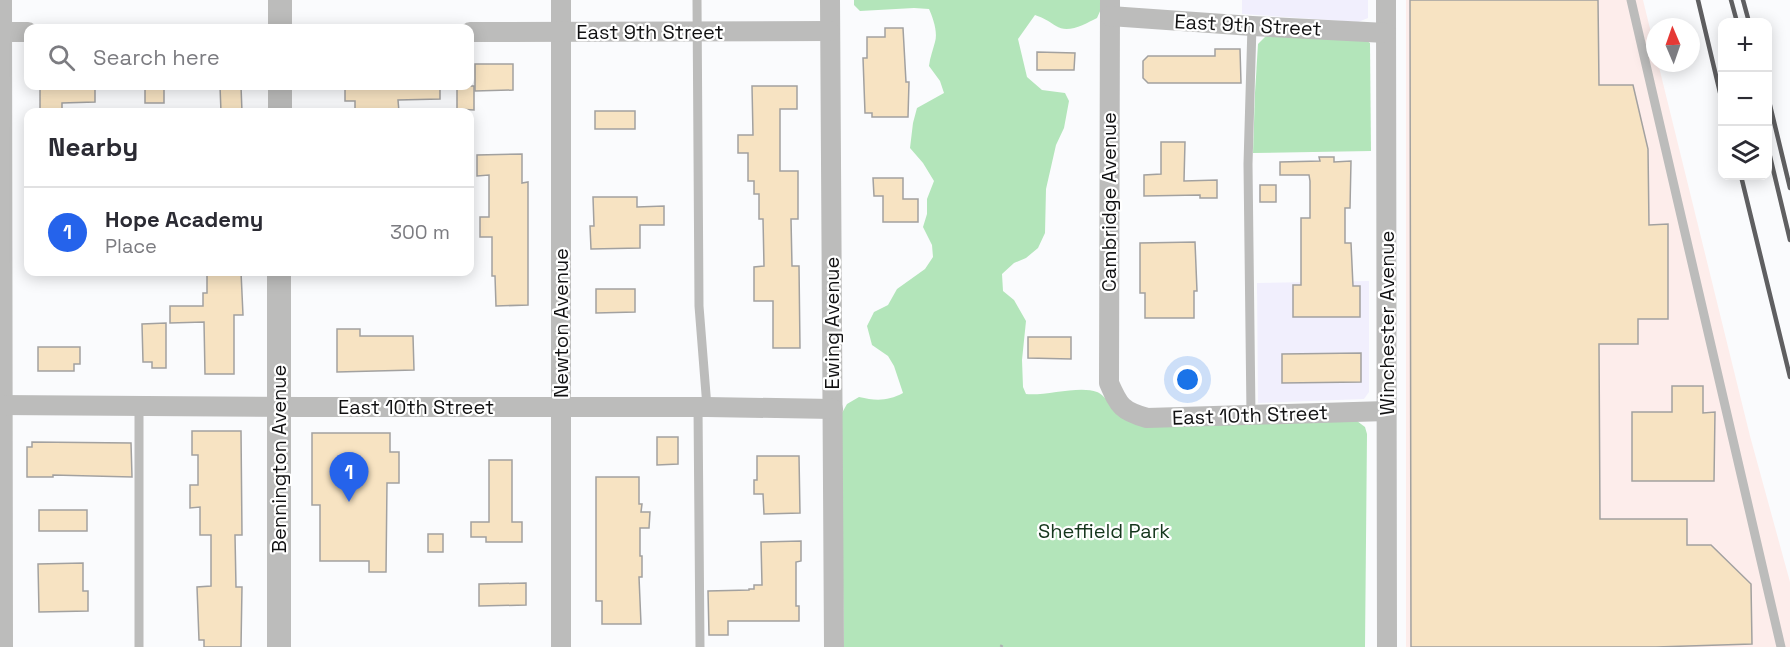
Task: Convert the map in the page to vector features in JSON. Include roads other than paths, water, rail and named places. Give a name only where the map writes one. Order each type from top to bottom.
[{"type":"street","points":[[2,0],[3,647]]},
{"type":"street","points":[[280,0],[280,24]]},
{"type":"street","name":"Newton Avenue","points":[[561,0],[561,647]]},
{"type":"street","name":"Ewing Avenue","points":[[830,0],[834,647]]},
{"type":"street","name":"Winchester Avenue","points":[[1386,0],[1387,647]]},
{"type":"street","name":"East 9th Street","points":[[1110,8],[1252,27],[1386,33]]},
{"type":"street","name":"Cambridge Avenue","points":[[1110,8],[1109,383],[1117,402]]},
{"type":"street","name":"East 9th Street","points":[[474,32],[830,31]]},
{"type":"street","points":[[1,32],[24,32]]},
{"type":"street","points":[[280,90],[280,108]]},
{"type":"street","name":"Bennington Avenue","points":[[279,276],[279,647]]},
{"type":"street","name":"East 10th Street","points":[[1117,402],[1130,413],[1147,418],[1387,411]]},
{"type":"street","name":"East 10th Street","points":[[1,405],[702,406],[832,409]]},
{"type":"lane","points":[[697,0],[702,406],[700,647]]},
{"type":"lane","points":[[1631,0],[1781,647]]},
{"type":"lane","points":[[1251,415],[1248,164],[1252,27]]},
{"type":"lane","points":[[139,406],[140,647]]},
{"type":"railway","points":[[1698,0],[1718,84]]},
{"type":"railway","points":[[1731,0],[1736,18]]},
{"type":"railway","points":[[1743,0],[1748,18]]},
{"type":"railway","points":[[1772,114],[1790,188]]},
{"type":"railway","points":[[1772,165],[1790,240]]},
{"type":"railway","points":[[1742,180],[1790,377]]},
{"type":"place","name":"Hope Academy","points":[[349,502]]},
{"type":"park label","name":"Sheffield Park","points":[[1104,531]]}]
